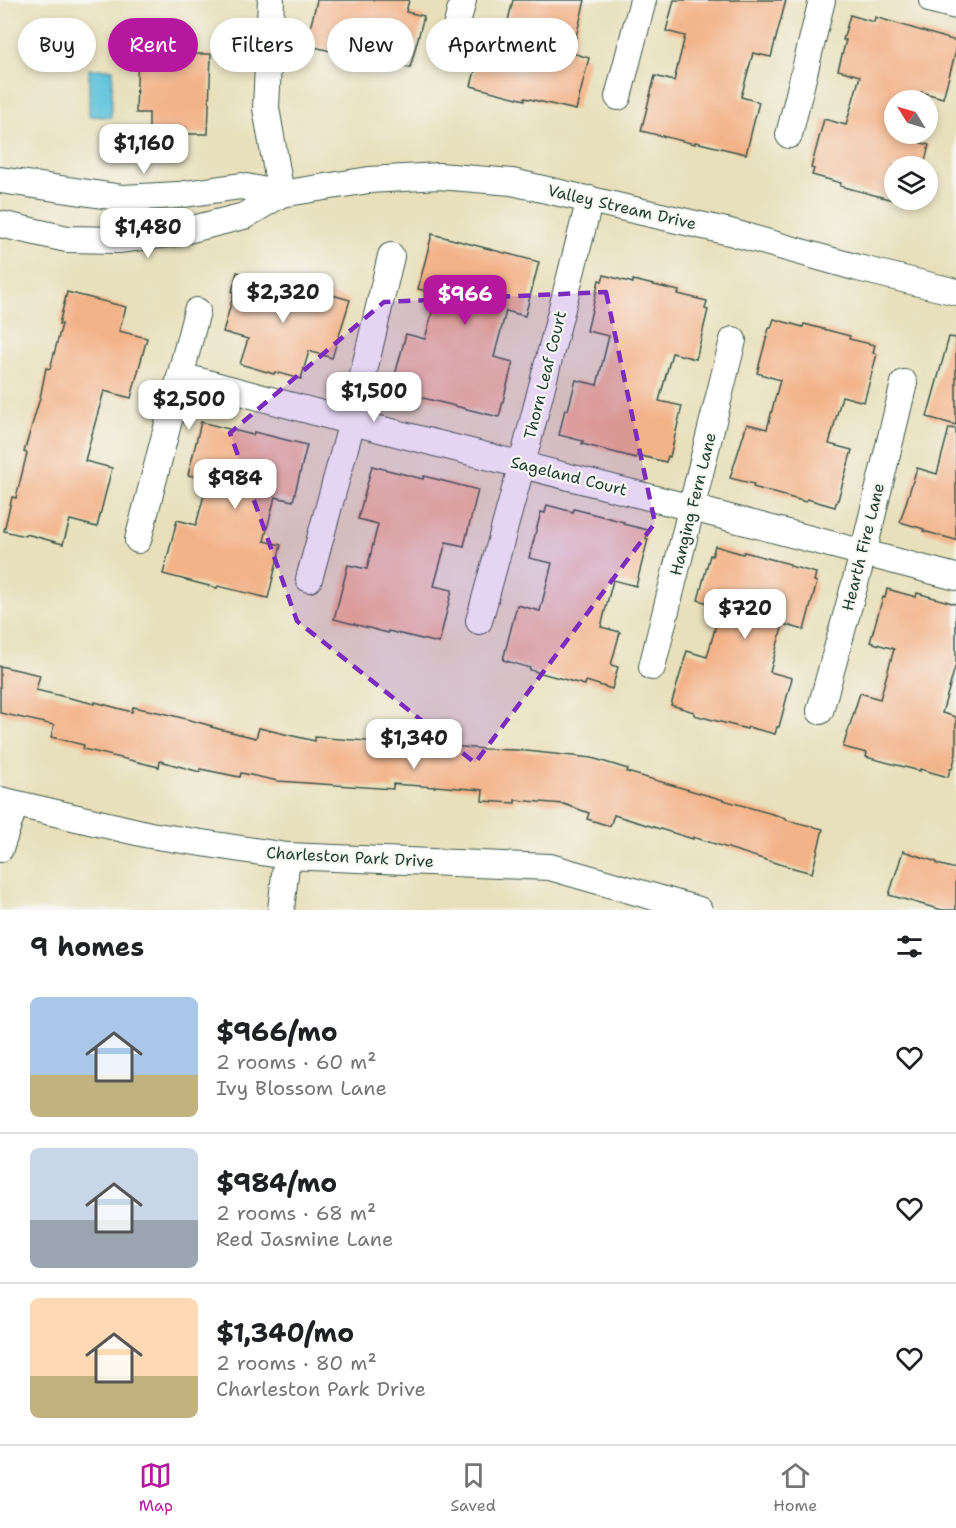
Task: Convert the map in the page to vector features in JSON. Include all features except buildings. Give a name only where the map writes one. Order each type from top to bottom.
[{"type":"street","points":[[271,0],[266,108],[281,194]]},
{"type":"street","points":[[458,18],[463,0]]},
{"type":"street","points":[[618,97],[643,0]]},
{"type":"street","points":[[789,135],[822,0]]},
{"type":"street","points":[[933,0],[956,6]]},
{"type":"street","name":"Valley Stream Drive","points":[[0,180],[123,198],[178,195],[241,186],[281,194],[369,180],[439,176],[512,182],[730,232],[858,268],[956,292]]},
{"type":"street","name":"Valley Stream Drive","points":[[0,224],[67,239],[118,240],[176,233],[244,216],[281,194]]},
{"type":"street","name":"Thorn Leaf Court","points":[[479,621],[590,199]]},
{"type":"street","points":[[309,579],[352,422],[391,256]]},
{"type":"street","points":[[138,540],[197,311]]},
{"type":"street","name":"Hanging Fern Lane","points":[[652,667],[733,340]]},
{"type":"street","name":"Sageland Court","points":[[181,376],[956,578]]},
{"type":"street","name":"Hearth Fire Lane","points":[[820,711],[904,383]]},
{"type":"street","points":[[0,849],[8,802]]},
{"type":"street","name":"Charleston Park Drive","points":[[8,802],[150,835],[287,856],[550,867],[699,910]]},
{"type":"street","points":[[281,910],[287,856]]},
{"type":"highlighted area","points":[[606,292],[655,523],[475,763],[297,621],[230,433],[384,302]]},
{"type":"water","points":[[96,69],[108,69],[108,72],[113,72],[111,117],[89,116],[89,72],[96,72]]}]
